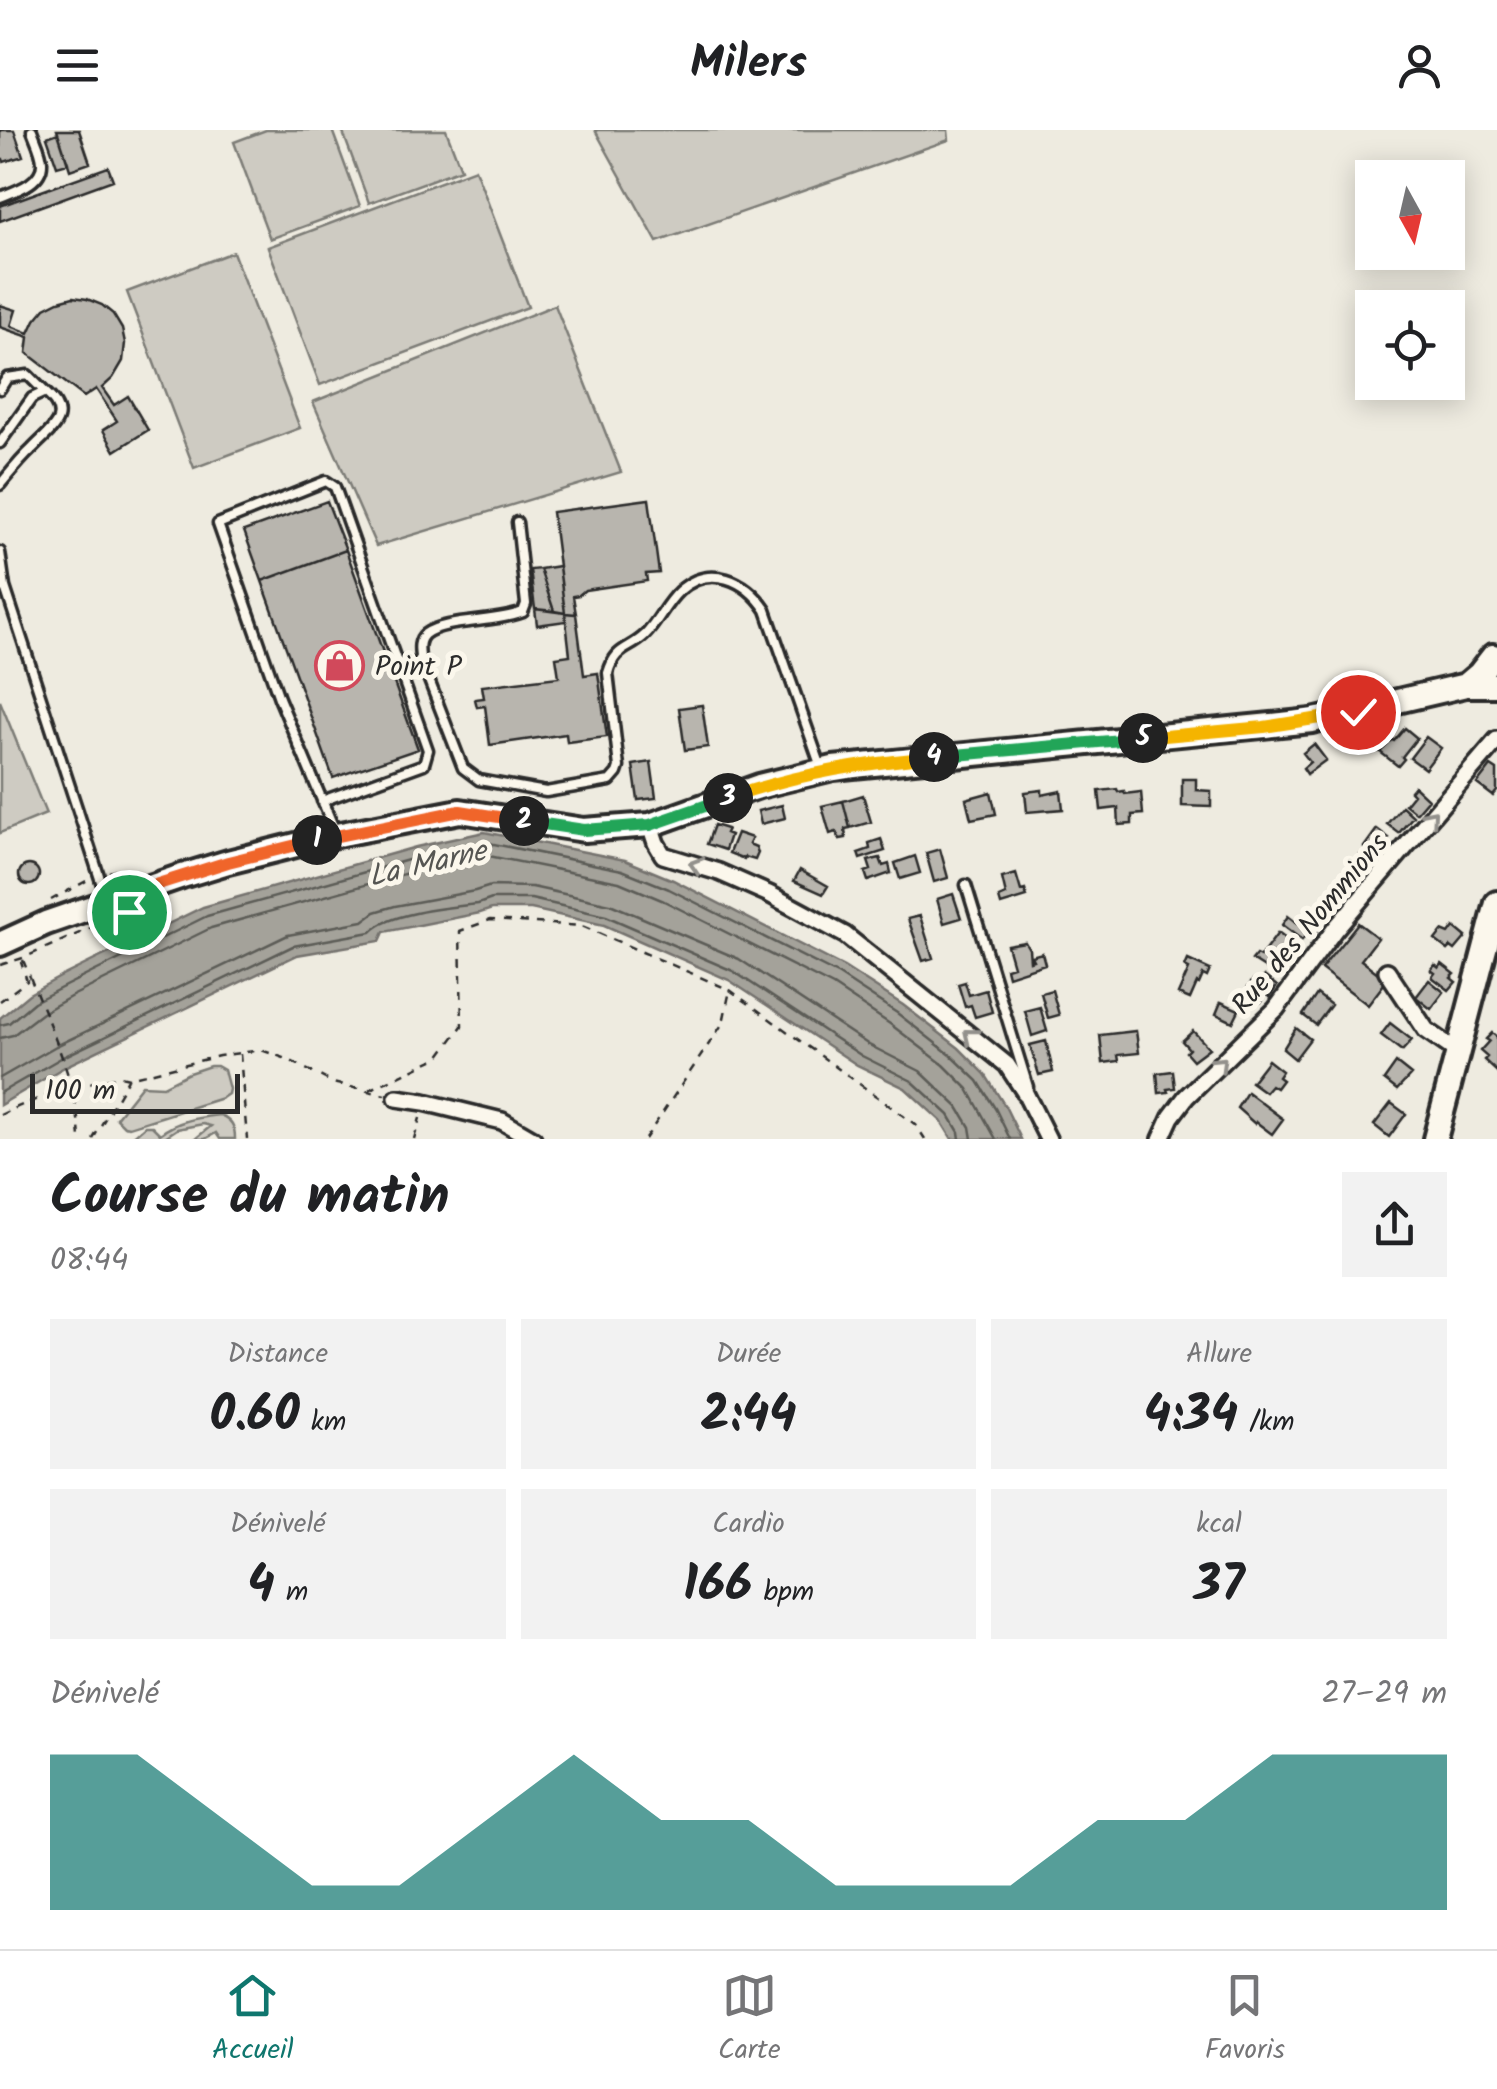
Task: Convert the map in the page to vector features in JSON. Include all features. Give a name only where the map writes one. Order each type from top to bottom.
[{"type":"street","points":[[1466,686],[1496,655]]},
{"type":"street","points":[[0,944],[46,923],[228,862],[336,835],[460,811],[584,830],[650,825],[759,786],[823,771],[918,758],[1312,721],[1466,686],[1497,685]]},
{"type":"street","name":"Rue des Nommions","points":[[1162,1139],[1171,1116],[1186,1097],[1276,1009],[1335,929],[1497,740]]},
{"type":"street","points":[[650,825],[663,855],[769,894],[845,935],[1007,1065],[1048,1139]]},
{"type":"street","points":[[1435,1139],[1497,904]]},
{"type":"street","points":[[1387,971],[1426,1030],[1458,1052]]},
{"type":"street","points":[[397,1098],[502,1122],[533,1139]]},
{"type":"lane","points":[[0,197],[25,188],[40,171],[42,162],[32,130]]},
{"type":"lane","points":[[0,389],[8,378],[28,375],[56,402],[59,416],[51,432],[0,485]]},
{"type":"lane","points":[[0,444],[32,398],[45,392]]},
{"type":"lane","points":[[322,801],[424,764],[428,750],[335,487],[326,481],[218,524],[279,698],[336,835]]},
{"type":"lane","points":[[517,522],[526,604],[523,612],[446,626],[426,634],[419,644],[420,658],[463,768],[479,780],[546,792],[610,781],[619,767],[608,673],[612,660],[648,632],[681,588],[695,581],[727,578],[757,596],[766,610],[823,771]]},
{"type":"lane","points":[[0,552],[3,588],[108,901]]},
{"type":"lane","points":[[966,885],[1036,1116]]},
{"type":"path","points":[[53,900],[100,874],[122,869],[135,874],[144,889]]},
{"type":"path","points":[[369,1090],[439,1057],[462,1026],[460,931],[490,920],[582,926],[730,990],[916,1125],[926,1139]]},
{"type":"path","points":[[0,965],[94,927]]},
{"type":"path","points":[[21,959],[66,1066],[80,1139]]},
{"type":"path","points":[[0,1001],[27,981],[21,959]]},
{"type":"path","points":[[646,1139],[723,1023],[730,990]]},
{"type":"path","points":[[0,1115],[69,1087],[261,1050],[333,1083],[397,1098]]},
{"type":"path","points":[[240,1052],[247,1139]]},
{"type":"path","points":[[93,1139],[129,1078]]},
{"type":"path","points":[[414,1139],[424,1102]]},
{"type":"shaded area","points":[[266,130],[332,130],[360,206],[270,239],[234,142]]},
{"type":"shaded area","points":[[342,130],[446,130],[461,169],[369,203]]},
{"type":"shaded area","points":[[595,130],[948,130],[949,140],[657,242]]},
{"type":"shaded area","points":[[475,169],[528,307],[320,385],[268,247]]},
{"type":"shaded area","points":[[233,252],[300,428],[194,468],[127,292]]},
{"type":"shaded area","points":[[555,305],[621,472],[376,546],[313,402]]},
{"type":"shaded area","points":[[0,701],[46,814],[0,833]]},
{"type":"shaded area","points":[[210,1066],[224,1070],[229,1089],[222,1098],[129,1127],[116,1118],[142,1085],[163,1086]]},
{"type":"shaded area","points":[[220,1115],[232,1124],[235,1139],[220,1139],[216,1133],[195,1139],[211,1126],[203,1124],[177,1129],[162,1139],[130,1139],[145,1126],[152,1126],[160,1134],[181,1123]]},
{"type":"water","name":"La Marne","points":[[484,832],[625,860],[673,880],[844,967],[959,1048],[985,1074],[1021,1139],[952,1139],[941,1121],[905,1088],[857,1065],[729,980],[604,925],[531,909],[492,909],[384,932],[380,941],[297,955],[66,1066],[0,1105],[0,1018],[29,994],[203,907],[416,847]]},
{"type":"building","points":[[0,130],[14,130],[23,156],[0,160]]},
{"type":"building","points":[[57,130],[79,130],[90,163],[70,170]]},
{"type":"building","points":[[58,133],[68,163],[57,166],[47,137]]},
{"type":"building","points":[[108,167],[113,180],[0,221],[0,206]]},
{"type":"building","points":[[73,297],[102,305],[122,329],[123,361],[102,388],[114,405],[128,396],[148,430],[115,451],[103,430],[117,421],[96,389],[84,397],[27,353],[29,337],[0,327],[0,305],[16,310],[11,326],[29,333],[45,308]]},
{"type":"building","points":[[649,499],[659,573],[646,574],[647,581],[585,590],[573,596],[576,614],[565,613],[552,512]]},
{"type":"building","points":[[327,501],[346,550],[262,581],[244,531]]},
{"type":"building","name":"Point P","points":[[346,550],[418,749],[333,778],[262,581]]},
{"type":"building","points":[[559,566],[565,613],[554,611],[540,569]]},
{"type":"building","points":[[540,569],[554,611],[535,609],[530,570]]},
{"type":"building","points":[[535,609],[565,613],[566,621],[537,625]]},
{"type":"building","points":[[565,613],[576,614],[584,675],[598,673],[607,737],[567,742],[566,734],[490,745],[485,706],[477,707],[475,699],[484,698],[482,686],[559,677],[556,657],[570,655]]},
{"type":"building","points":[[702,705],[708,747],[685,750],[679,708]]},
{"type":"building","points":[[1405,728],[1417,738],[1398,766],[1380,752]]},
{"type":"building","points":[[1426,737],[1441,748],[1425,769],[1410,758]]},
{"type":"building","points":[[1314,744],[1326,760],[1307,774],[1303,768],[1310,762],[1303,753]]},
{"type":"building","points":[[651,762],[656,798],[638,800],[633,765]]},
{"type":"building","points":[[1491,766],[1497,770],[1497,791],[1493,796],[1477,784]]},
{"type":"building","points":[[1182,779],[1196,779],[1196,790],[1211,791],[1211,807],[1182,806]]},
{"type":"building","points":[[1414,786],[1428,799],[1416,813],[1405,804]]},
{"type":"building","points":[[1117,789],[1125,794],[1141,792],[1143,814],[1132,815],[1132,824],[1119,825],[1118,808],[1101,810],[1099,791]]},
{"type":"building","points":[[1042,790],[1042,795],[1061,791],[1063,809],[1027,812],[1025,792]]},
{"type":"building","points":[[991,792],[996,814],[971,819],[966,799]]},
{"type":"building","points":[[863,795],[871,822],[850,828],[843,801]]},
{"type":"building","points":[[843,801],[850,828],[845,829],[846,838],[840,839],[836,832],[830,834],[822,806]]},
{"type":"building","points":[[782,805],[785,818],[761,824],[758,811]]},
{"type":"building","points":[[1402,806],[1413,816],[1399,833],[1387,824]]},
{"type":"building","points":[[714,825],[727,829],[725,833],[730,835],[725,850],[707,844]]},
{"type":"building","points":[[1377,829],[1389,838],[1378,858],[1364,847]]},
{"type":"building","points":[[737,833],[752,838],[749,844],[758,853],[755,860],[729,853]]},
{"type":"building","points":[[881,839],[885,851],[860,859],[858,853]]},
{"type":"building","points":[[940,849],[948,878],[934,882],[926,853]]},
{"type":"building","points":[[1361,854],[1374,864],[1358,883],[1345,873]]},
{"type":"building","points":[[915,856],[920,873],[900,879],[895,863]]},
{"type":"building","points":[[880,858],[883,866],[889,864],[891,873],[868,881],[868,861]]},
{"type":"building","points":[[25,865],[33,865],[39,875],[33,885],[25,885],[19,879],[19,871]]},
{"type":"building","points":[[800,870],[828,886],[823,894],[794,881]]},
{"type":"building","points":[[1016,874],[1027,897],[1001,905],[999,898],[1006,895],[1002,878]]},
{"type":"building","points":[[953,894],[961,918],[944,923],[937,899]]},
{"type":"building","points":[[1307,911],[1322,923],[1313,936],[1307,934],[1302,940],[1282,925],[1288,916],[1297,923],[1303,920]]},
{"type":"building","points":[[920,916],[933,958],[923,961],[908,919]]},
{"type":"building","points":[[1358,923],[1378,938],[1361,960],[1387,980],[1368,1005],[1321,969]]},
{"type":"building","points":[[1454,927],[1466,937],[1455,950],[1448,950],[1435,940],[1442,931],[1449,934]]},
{"type":"building","points":[[1278,933],[1291,943],[1271,972],[1252,960],[1256,955],[1260,957]]},
{"type":"building","points":[[1025,942],[1030,961],[1031,956],[1042,953],[1045,964],[1008,976],[1006,968],[1013,966],[1007,945]]},
{"type":"building","points":[[1188,960],[1210,970],[1197,983],[1190,999],[1178,994],[1189,969],[1185,967]]},
{"type":"building","points":[[1442,964],[1455,974],[1451,978],[1456,982],[1449,990],[1432,977],[1435,973],[1431,970]]},
{"type":"building","points":[[1264,976],[1277,986],[1261,1002],[1246,990],[1253,980],[1257,983]]},
{"type":"building","points":[[1429,980],[1444,992],[1431,1009],[1416,997]]},
{"type":"building","points":[[965,982],[969,995],[986,990],[992,1012],[975,1017],[971,1005],[965,1007],[958,984]]},
{"type":"building","points":[[1052,990],[1059,1015],[1048,1018],[1041,993]]},
{"type":"building","points":[[1317,994],[1331,1005],[1316,1025],[1303,1015]]},
{"type":"building","points":[[1221,1002],[1239,1010],[1233,1022],[1216,1014]]},
{"type":"building","points":[[1040,1007],[1047,1031],[1032,1036],[1025,1011]]},
{"type":"building","points":[[1390,1023],[1412,1040],[1402,1051],[1381,1035]]},
{"type":"building","points":[[1296,1028],[1310,1039],[1295,1059],[1283,1049]]},
{"type":"building","points":[[1136,1031],[1139,1053],[1118,1055],[1119,1061],[1103,1063],[1100,1035]]},
{"type":"building","points":[[1193,1031],[1209,1048],[1193,1060],[1182,1041]]},
{"type":"building","points":[[1492,1033],[1497,1037],[1497,1072],[1480,1051]]},
{"type":"building","points":[[1046,1041],[1053,1072],[1039,1075],[1030,1045]]},
{"type":"building","points":[[1268,1060],[1282,1071],[1278,1077],[1282,1080],[1276,1088],[1271,1085],[1265,1092],[1251,1082]]},
{"type":"building","points":[[1396,1063],[1411,1075],[1397,1090],[1384,1080]]},
{"type":"building","points":[[1173,1071],[1175,1088],[1159,1093],[1157,1073]]},
{"type":"building","points":[[1247,1092],[1283,1119],[1272,1134],[1237,1108]]},
{"type":"building","points":[[1391,1103],[1406,1114],[1389,1137],[1374,1125]]},
{"type":"place","name":"Point P","points":[[340,665]]},
{"type":"route","points":[[129,912],[136,891],[228,862],[336,835],[460,811],[584,830],[650,825],[759,786],[834,768],[1264,727],[1358,712]]}]
